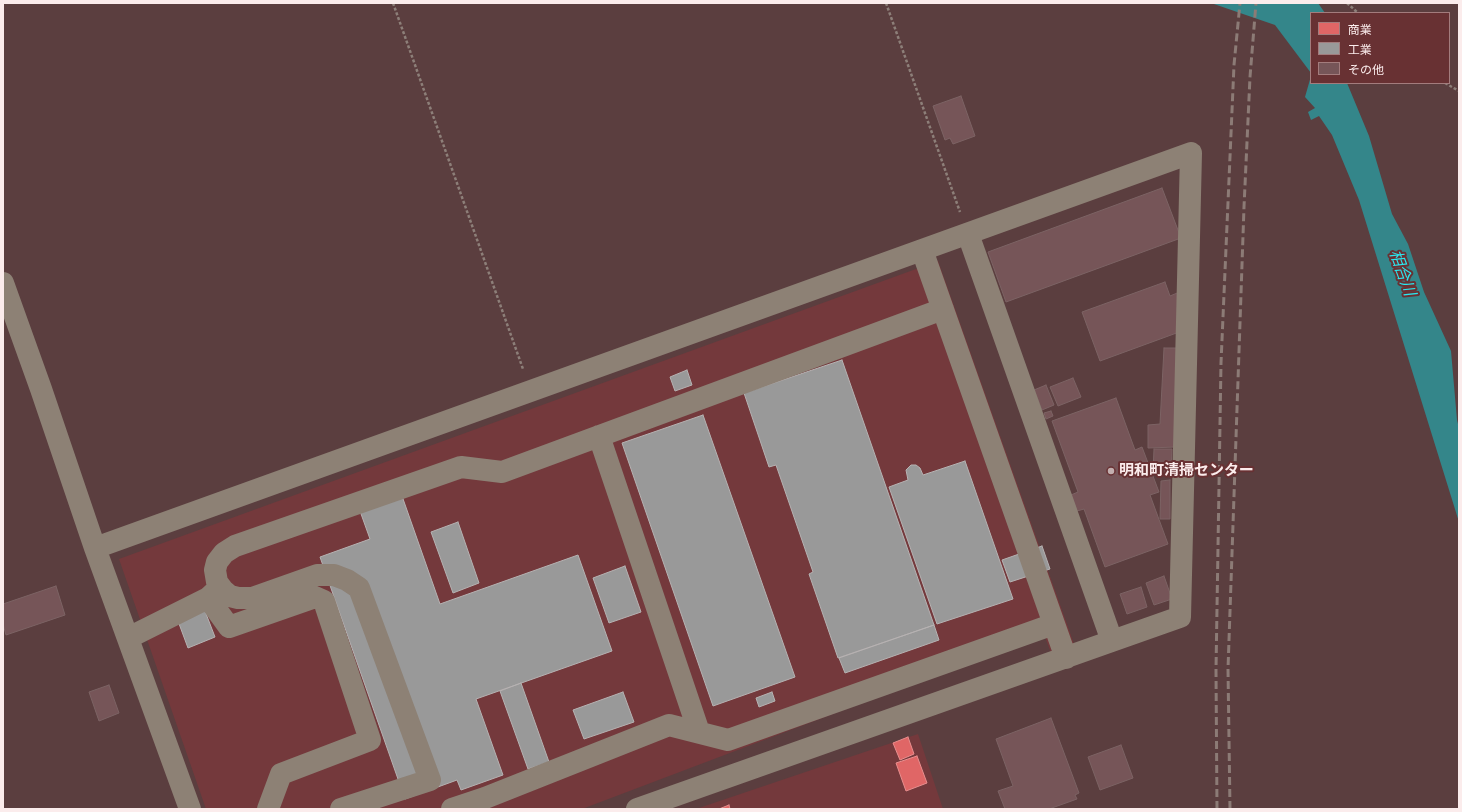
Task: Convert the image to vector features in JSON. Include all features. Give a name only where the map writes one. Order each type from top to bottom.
[{"type":"street","points":[[95,548],[1191,153],[1180,617],[637,809]]},
{"type":"street","points":[[968,234],[1112,642]]},
{"type":"street","points":[[922,250],[1066,658]]},
{"type":"street","points":[[3,283],[95,548],[190,809]]},
{"type":"street","points":[[268,809],[281,774],[370,740],[324,601],[315,597],[229,627],[214,592],[217,582],[215,570],[217,562],[224,553],[235,546],[461,466],[502,472],[943,309]]},
{"type":"street","points":[[599,436],[699,732]]},
{"type":"street","points":[[128,638],[214,592],[223,590],[230,596],[238,598],[252,598],[317,576],[334,575],[347,580],[359,588],[430,780],[341,809]]},
{"type":"street","points":[[452,809],[485,798],[669,725],[728,740],[1054,624]]},
{"type":"path","points":[[393,3],[531,390]]},
{"type":"path","points":[[886,3],[968,234]]},
{"type":"path","points":[[1347,3],[1357,12]]},
{"type":"path","points":[[1446,84],[1459,91]]},
{"type":"shaded area","points":[[938,261],[1074,644],[1051,653],[1044,634],[582,809],[206,809],[119,559]]},
{"type":"shaded area","points":[[918,734],[943,809],[696,809]]},
{"type":"water","points":[[1211,3],[1318,3],[1324,12],[1310,12],[1310,72],[1275,25]]},
{"type":"water","name":"相合川","points":[[1310,80],[1310,84],[1347,84],[1369,136],[1392,214],[1408,244],[1424,292],[1451,351],[1459,428],[1459,522],[1359,200],[1332,135],[1319,116],[1311,120],[1308,112],[1315,108],[1305,97]]},
{"type":"building: 商業","points":[[908,737],[914,754],[900,760],[893,743]]},
{"type":"building: 商業","points":[[917,756],[927,783],[906,791],[896,763]]},
{"type":"building: 商業","points":[[729,805],[730,809],[719,809]]},
{"type":"building: 工業","points":[[842,360],[934,625],[838,658],[809,574],[813,572],[776,465],[769,467],[744,393]]},
{"type":"building: 工業","points":[[687,370],[692,385],[675,391],[670,377]]},
{"type":"building: 工業","points":[[703,415],[795,677],[713,706],[622,443]]},
{"type":"building: 工業","points":[[965,461],[1013,599],[937,624],[889,487],[908,480],[906,470],[911,465],[916,465],[920,468],[923,475]]},
{"type":"building: 工業","points":[[402,496],[440,604],[578,555],[612,651],[476,699],[503,775],[461,790],[457,780],[405,799],[320,557],[370,539],[360,511]]},
{"type":"building: 工業","points":[[458,522],[479,583],[453,593],[431,532]]},
{"type":"building: 工業","points":[[1042,546],[1050,569],[1010,582],[1002,560]]},
{"type":"building: 工業","points":[[625,566],[641,612],[609,623],[593,578]]},
{"type":"building: 工業","points":[[205,611],[215,637],[188,648],[178,621]]},
{"type":"building: 工業","points":[[934,625],[939,640],[845,673],[839,658]]},
{"type":"building: 工業","points":[[521,683],[549,762],[528,769],[500,691]]},
{"type":"building: 工業","points":[[623,692],[634,722],[584,739],[573,710]]},
{"type":"building: 工業","points":[[772,692],[775,701],[759,707],[756,698]]},
{"type":"building: その他","points":[[961,96],[975,136],[953,144],[950,138],[945,140],[933,106]]},
{"type":"building: その他","points":[[1162,188],[1181,238],[1006,302],[988,252]]},
{"type":"building: その他","points":[[1165,282],[1170,296],[1182,291],[1182,331],[1100,361],[1082,312]]},
{"type":"building: その他","points":[[1164,348],[1178,348],[1176,447],[1148,448],[1148,425],[1160,424]]},
{"type":"building: その他","points":[[1073,378],[1081,397],[1058,406],[1050,387]]},
{"type":"building: その他","points":[[1046,385],[1054,405],[1042,410],[1034,390]]},
{"type":"building: その他","name":"明和町清掃センター","points":[[1116,398],[1135,450],[1142,447],[1159,492],[1150,495],[1168,544],[1105,567],[1084,509],[1077,511],[1071,495],[1078,492],[1052,421]]},
{"type":"building: その他","points":[[1051,411],[1053,416],[1046,419],[1044,413]]},
{"type":"building: その他","points":[[1154,449],[1172,449],[1171,473],[1153,472]]},
{"type":"building: その他","points":[[1170,480],[1170,519],[1160,519],[1161,481]]},
{"type":"building: その他","points":[[1164,576],[1172,599],[1154,605],[1146,583]]},
{"type":"building: その他","points":[[56,586],[65,615],[6,635],[3,624],[3,604]]},
{"type":"building: その他","points":[[1141,587],[1147,607],[1127,614],[1120,594]]},
{"type":"building: その他","points":[[109,685],[119,713],[99,721],[89,692]]},
{"type":"building: その他","points":[[1051,718],[1079,793],[1075,795],[1077,799],[1049,809],[1005,809],[998,791],[1013,786],[996,739]]},
{"type":"building: その他","points":[[1121,745],[1133,778],[1100,790],[1088,757]]},
{"type":"railway","points":[[1217,809],[1216,670],[1221,363],[1234,65],[1240,3]]},
{"type":"railway","points":[[1230,809],[1228,669],[1244,207],[1250,77],[1256,3]]},
{"type":"place","name":"明和町清掃センター","points":[[1111,471]]}]
